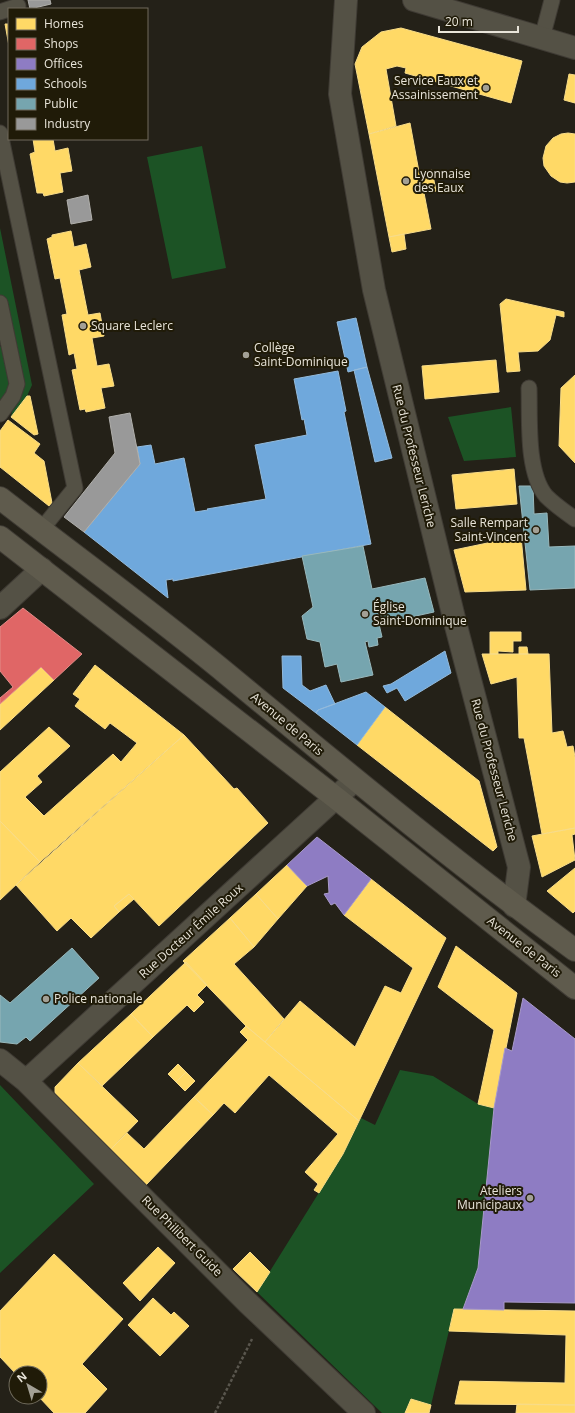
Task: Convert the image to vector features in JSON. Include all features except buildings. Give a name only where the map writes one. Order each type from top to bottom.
[{"type":"main road","name":"Avenue de Paris","points":[[0,498],[226,673],[355,780],[514,906],[575,950]]},
{"type":"main road","name":"Avenue de Paris","points":[[0,537],[336,798],[575,988]]},
{"type":"street","name":"Rue du Professeur Leriche","points":[[346,0],[340,94],[374,290],[456,626],[519,867],[514,906]]},
{"type":"street","points":[[414,0],[575,48]]},
{"type":"street","points":[[0,608],[42,569]]},
{"type":"street","name":"Rue Docteur Émile Roux","points":[[26,1081],[355,780]]},
{"type":"street","name":"Rue Philibert Guide","points":[[0,1060],[26,1081],[264,1318],[364,1413]]},
{"type":"lane","points":[[542,38],[552,0]]},
{"type":"lane","points":[[12,8],[18,6]]},
{"type":"lane","points":[[0,132],[75,488],[41,530]]},
{"type":"lane","points":[[0,302],[4,339],[18,384],[13,396],[0,414]]},
{"type":"lane","points":[[529,388],[533,464],[538,481],[546,494],[559,508],[575,519]]},
{"type":"path","points":[[215,1413],[264,1318]]},
{"type":"green space","points":[[202,146],[226,268],[172,279],[147,157]]},
{"type":"green space","points":[[0,228],[32,385],[27,396],[11,417],[17,384],[0,330]]},
{"type":"green space","points":[[1,346],[10,387],[0,401],[0,347]]},
{"type":"green space","points":[[511,407],[516,457],[464,461],[448,417]]},
{"type":"green space","points":[[400,1070],[433,1076],[478,1104],[494,1108],[478,1268],[463,1309],[454,1310],[431,1405],[411,1399],[405,1413],[382,1413],[257,1292],[343,1154],[361,1118],[375,1125]]},
{"type":"green space","points":[[0,1085],[94,1184],[0,1273]]},
{"type":"place","name":"Service Eaux et Assainissement","points":[[486,88]]},
{"type":"place","name":"Lyonnaise des Eaux","points":[[406,181]]},
{"type":"place","name":"Square Leclerc","points":[[83,326]]},
{"type":"place","name":"Collège Saint-Dominique","points":[[246,355]]},
{"type":"place","name":"Salle Rempart Saint-Vincent","points":[[536,530]]},
{"type":"place","name":"Église Saint-Dominique","points":[[365,614]]},
{"type":"place","name":"Police nationale","points":[[46,999]]},
{"type":"place","name":"Ateliers Municipaux","points":[[530,1198]]}]
